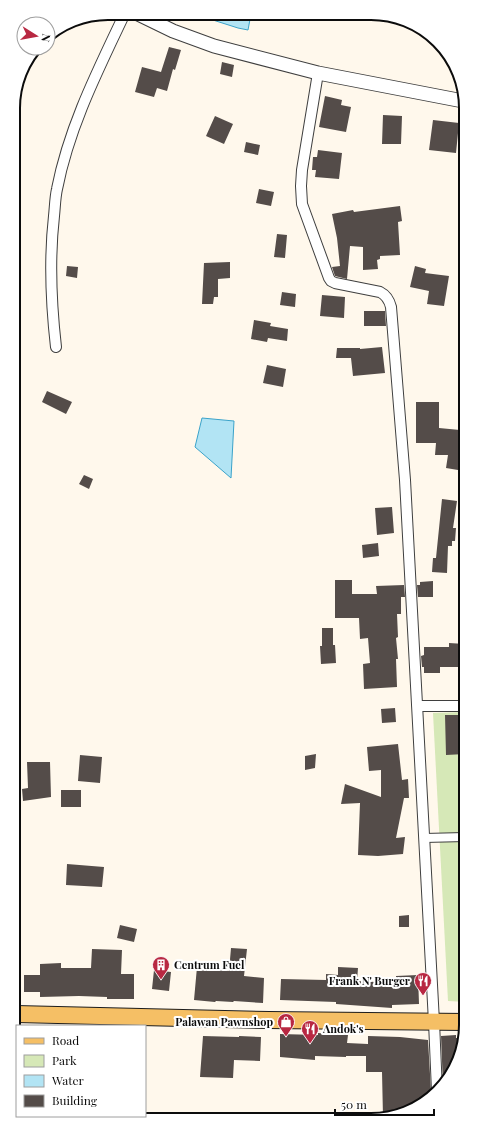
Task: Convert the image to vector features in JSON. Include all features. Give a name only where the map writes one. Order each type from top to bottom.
[{"type":"main road","points":[[20,1014],[270,1020],[459,1022]]},
{"type":"street","points":[[56,347],[50,271],[57,190],[64,159],[73,130],[88,93],[122,20]]},
{"type":"street","points":[[150,20],[173,31],[214,46],[318,73],[458,100]]},
{"type":"street","points":[[318,73],[302,170],[302,204],[331,281],[385,294],[391,307],[405,480],[437,1083]]},
{"type":"street","points":[[417,706],[459,706]]},
{"type":"street","points":[[424,838],[459,837]]},
{"type":"green space","points":[[459,712],[459,1002],[448,1001],[433,713]]},
{"type":"water","points":[[213,20],[250,20],[248,30]]},
{"type":"water","points":[[202,418],[234,421],[231,478],[195,447]]},
{"type":"building","points":[[169,47],[181,50],[175,70],[173,69],[167,91],[157,88],[154,97],[135,92],[142,67],[161,72]]},
{"type":"building","points":[[222,62],[234,65],[232,77],[220,74]]},
{"type":"building","points":[[325,96],[342,100],[341,105],[351,107],[346,132],[319,127]]},
{"type":"building","points":[[383,115],[402,116],[401,144],[382,144]]},
{"type":"building","points":[[215,116],[233,124],[224,144],[206,136]]},
{"type":"building","points":[[433,120],[459,123],[456,153],[429,150]]},
{"type":"building","points":[[246,142],[260,145],[258,155],[244,152]]},
{"type":"building","points":[[318,150],[342,153],[339,179],[315,177],[316,170],[312,170],[313,157],[317,157]]},
{"type":"building","points":[[259,189],[274,192],[271,206],[256,203]]},
{"type":"building","points":[[400,206],[402,221],[398,222],[400,255],[380,256],[380,259],[377,260],[378,269],[363,270],[363,247],[350,246],[347,279],[335,276],[332,267],[340,266],[337,238],[332,214],[353,210],[354,212]]},
{"type":"building","points":[[277,234],[287,235],[285,258],[274,257]]},
{"type":"building","points":[[230,262],[230,278],[218,279],[218,297],[214,297],[213,304],[202,304],[204,263]]},
{"type":"building","points":[[67,266],[78,267],[77,278],[66,276]]},
{"type":"building","points":[[415,266],[426,269],[425,273],[449,276],[444,306],[427,304],[429,291],[410,287]]},
{"type":"building","points":[[282,292],[296,294],[295,307],[280,305]]},
{"type":"building","points":[[322,295],[345,297],[344,318],[320,316]]},
{"type":"building","points":[[364,311],[385,311],[386,326],[364,326]]},
{"type":"building","points":[[254,320],[271,323],[270,326],[288,329],[287,341],[268,338],[267,342],[251,339]]},
{"type":"building","points":[[382,347],[385,373],[353,376],[351,358],[336,358],[337,348],[360,349]]},
{"type":"building","points":[[267,365],[286,369],[283,387],[263,383]]},
{"type":"building","points":[[47,391],[72,402],[66,414],[42,402]]},
{"type":"building","points":[[416,402],[439,402],[439,428],[459,430],[458,470],[446,468],[448,455],[435,455],[436,443],[416,443]]},
{"type":"building","points":[[84,475],[93,479],[89,489],[79,484]]},
{"type":"building","points":[[442,499],[457,501],[453,528],[456,528],[455,541],[452,541],[452,546],[448,546],[447,573],[432,572],[433,558],[436,558]]},
{"type":"building","points":[[392,507],[394,533],[377,535],[375,508]]},
{"type":"building","points":[[378,543],[379,556],[363,558],[362,545]]},
{"type":"building","points":[[335,580],[352,580],[352,594],[377,594],[376,586],[404,585],[405,597],[401,597],[401,614],[397,614],[397,687],[364,689],[363,664],[370,663],[368,638],[360,639],[359,618],[335,618]]},
{"type":"building","points":[[433,581],[433,597],[418,597],[417,585],[420,585],[420,582]]},
{"type":"building","points":[[322,628],[333,628],[333,645],[335,645],[336,663],[321,664],[320,646],[322,646]]},
{"type":"building","points":[[449,643],[459,644],[459,667],[440,667],[440,673],[424,673],[421,656],[424,655],[424,647],[449,647]]},
{"type":"building","points":[[395,708],[396,722],[382,723],[381,709]]},
{"type":"building","points":[[445,715],[459,715],[459,754],[446,755]]},
{"type":"building","points":[[398,744],[402,780],[408,779],[409,798],[404,798],[396,838],[405,837],[403,854],[378,856],[358,855],[360,803],[341,804],[345,784],[381,797],[381,770],[369,771],[367,747]]},
{"type":"building","points":[[316,754],[315,768],[305,770],[305,756]]},
{"type":"building","points":[[80,755],[102,757],[100,783],[78,781]]},
{"type":"building","points":[[27,762],[50,762],[51,797],[23,801],[22,789],[28,788]]},
{"type":"building","points":[[61,790],[81,790],[81,807],[61,807]]},
{"type":"building","points":[[67,864],[104,867],[102,887],[66,885]]},
{"type":"building","points":[[409,915],[409,927],[399,927],[399,916]]},
{"type":"building","points":[[120,925],[137,929],[134,942],[117,938]]},
{"type":"building","points":[[231,948],[247,949],[244,976],[264,978],[263,1003],[194,1000],[197,967],[229,971]]},
{"type":"building","points":[[92,949],[122,950],[121,974],[134,974],[134,999],[107,999],[107,997],[79,996],[40,997],[40,992],[24,992],[24,975],[40,975],[40,964],[61,963],[61,968],[91,968]]},
{"type":"building","points":[[338,967],[358,968],[357,981],[396,983],[396,976],[418,975],[419,1004],[392,1005],[392,1008],[336,1004],[336,1002],[280,1000],[281,979],[326,980],[326,974],[338,975]]},
{"type":"building","name":"Centrum Fuel","points":[[154,970],[171,972],[169,991],[152,989]]},
{"type":"building","points":[[318,1033],[348,1035],[347,1043],[368,1044],[368,1036],[428,1040],[431,1089],[425,1095],[410,1104],[394,1110],[383,1112],[382,1072],[366,1072],[366,1056],[315,1056],[315,1060],[280,1057],[280,1034],[318,1035]]},
{"type":"building","points":[[456,1035],[456,1038],[458,1038],[452,1059],[443,1076],[441,1036]]},
{"type":"building","points":[[203,1036],[261,1037],[260,1061],[234,1060],[233,1078],[200,1077]]},
{"type":"place","name":"Centrum Fuel","points":[[161,980]]},
{"type":"place","name":"Frank N' Burger","points":[[423,996]]},
{"type":"place","name":"Palawan Pawnshop","points":[[286,1037]]},
{"type":"place","name":"Andok's","points":[[310,1044]]}]
